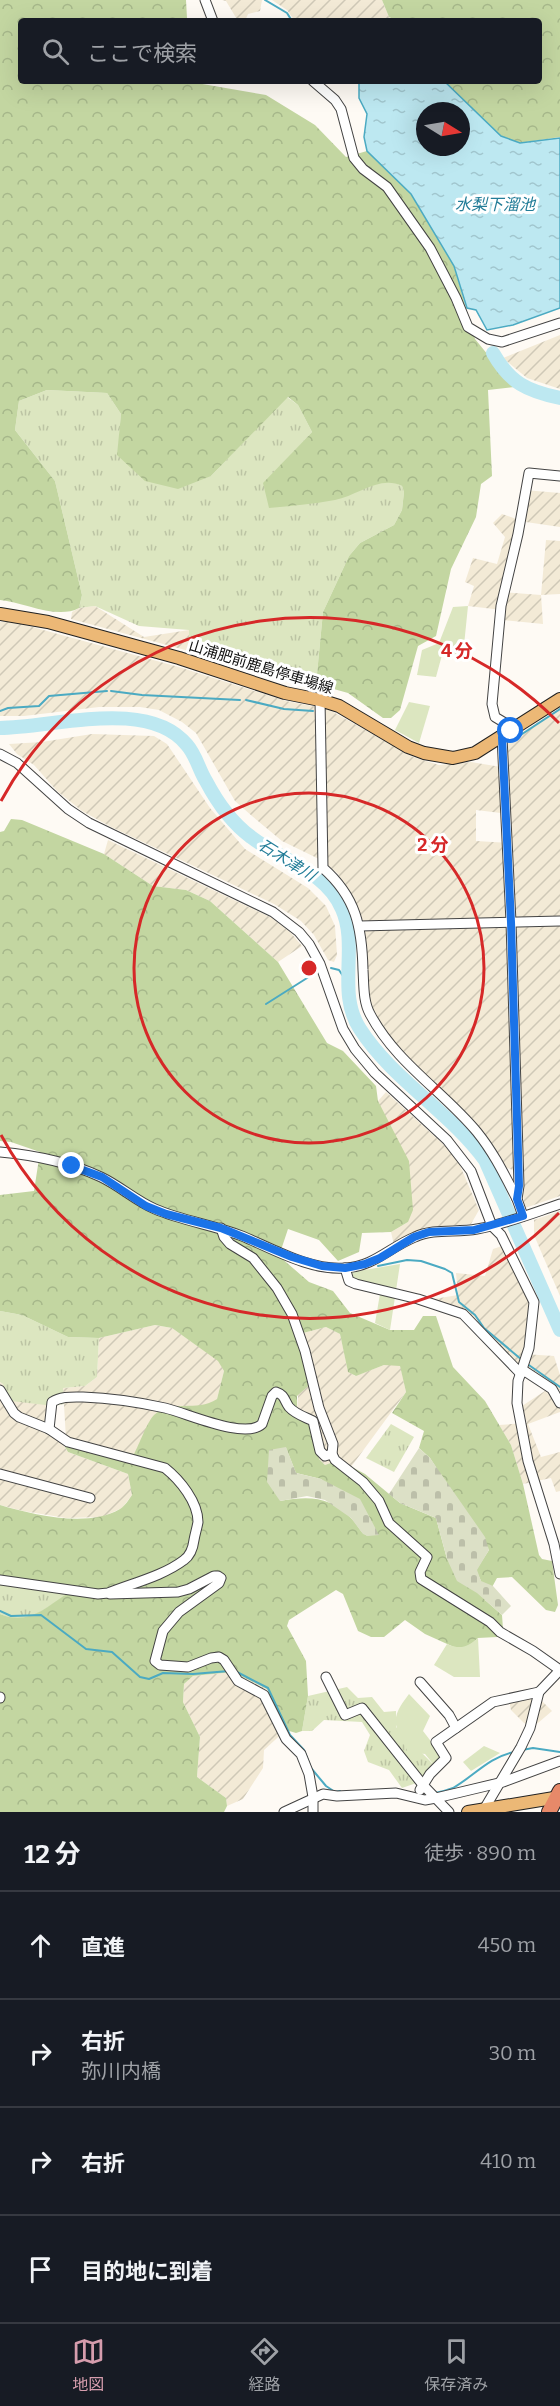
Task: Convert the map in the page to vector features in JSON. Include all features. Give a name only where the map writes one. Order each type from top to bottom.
[{"type":"highway","points":[[549,1812],[559,1795]]},
{"type":"main road","name":"山浦肥前鹿島停車場線","points":[[0,614],[48,622],[179,658],[285,693],[339,706],[408,747],[441,758],[463,758],[488,747],[560,699]]},
{"type":"main road","points":[[468,1812],[559,1795]]},
{"type":"street","points":[[205,0],[212,18]]},
{"type":"street","points":[[316,84],[335,100],[341,109],[354,158],[363,169],[387,187],[430,248],[468,327],[488,339],[501,342],[560,323]]},
{"type":"street","points":[[517,1199],[519,1186],[506,734],[505,723],[495,717],[492,704],[501,606],[518,534],[529,473],[560,476]]},
{"type":"street","points":[[320,700],[323,868],[347,893],[360,926],[363,992],[368,1012],[390,1045],[477,1131],[494,1154],[517,1199],[522,1216]]},
{"type":"street","points":[[0,754],[17,763],[68,809],[89,823],[273,912],[299,932],[320,964],[343,1029],[355,1049],[375,1073],[447,1140],[471,1171],[492,1226],[501,1235],[534,1302],[524,1367],[516,1394],[525,1449],[554,1544],[560,1574]]},
{"type":"street","points":[[360,926],[560,921]]},
{"type":"street","points":[[0,1152],[72,1166],[102,1177],[146,1206],[166,1214],[221,1228],[322,1266],[345,1268],[380,1258],[414,1237],[429,1232],[474,1230],[560,1204]]},
{"type":"street","points":[[221,1228],[230,1244],[253,1258],[277,1288],[292,1314],[333,1444],[332,1454],[339,1465],[363,1482],[379,1501],[389,1523],[427,1557],[420,1572],[421,1579],[490,1622],[500,1632],[560,1670],[539,1692],[530,1728],[520,1751],[503,1782],[483,1811]]},
{"type":"street","points":[[345,1268],[350,1281],[356,1284],[418,1299],[463,1314],[552,1389],[560,1403]]},
{"type":"street","points":[[0,1390],[14,1413],[48,1429],[68,1442],[165,1468],[174,1475],[188,1494],[198,1522],[193,1547],[186,1559],[174,1567],[108,1593],[98,1594],[0,1580]]},
{"type":"street","points":[[48,1429],[52,1402],[70,1397],[110,1398],[167,1408],[217,1425],[252,1429],[262,1424],[272,1396],[276,1392],[283,1395],[296,1413],[313,1421],[320,1451],[325,1456],[332,1454]]},
{"type":"street","points":[[0,1474],[90,1498]]},
{"type":"street","points":[[108,1593],[114,1595],[178,1592],[214,1576],[221,1578],[219,1583],[179,1612],[163,1631],[155,1661],[160,1665],[188,1667],[211,1658],[219,1658],[238,1681],[264,1695],[286,1740],[301,1754],[309,1774],[313,1812]]},
{"type":"street","points":[[326,1677],[345,1715],[362,1708],[425,1793],[449,1812]]},
{"type":"street","points":[[420,1682],[449,1715],[456,1728]]},
{"type":"street","points":[[425,1793],[430,1774],[446,1758],[436,1742],[493,1702],[539,1692]]},
{"type":"street","points":[[284,1812],[323,1794],[337,1796],[425,1793],[503,1782],[560,1761]]},
{"type":"shaded area","points":[[222,0],[262,0],[260,11],[248,14],[246,18],[236,18],[226,1]]},
{"type":"shaded area","points":[[272,0],[382,0],[391,18],[293,18],[287,10]]},
{"type":"shaded area","points":[[560,335],[560,389],[527,378],[503,358]]},
{"type":"shaded area","points":[[524,490],[560,493],[560,527],[519,521],[503,592],[541,595],[543,624],[502,620],[502,610],[468,606],[474,586],[465,582],[473,558],[497,564],[505,537],[493,523],[502,514],[519,520]]},
{"type":"shaded area","points":[[546,540],[560,541],[560,594],[541,595]]},
{"type":"shaded area","points":[[95,606],[144,637],[189,630],[189,651],[71,619],[72,612],[79,608]]},
{"type":"shaded area","points":[[0,622],[14,622],[179,667],[286,701],[328,709],[413,757],[439,765],[471,762],[507,768],[506,743],[560,708],[560,1196],[525,1208],[520,1173],[505,1167],[385,1036],[370,1010],[366,990],[364,923],[349,890],[337,873],[321,860],[282,841],[235,801],[196,733],[182,722],[159,710],[140,707],[99,707],[24,716],[0,716]],"holes":[[[476,810],[509,814],[511,843],[476,841]]]},
{"type":"shaded area","points":[[92,734],[154,736],[167,744],[210,808],[245,849],[308,888],[326,906],[335,926],[337,955],[334,962],[328,960],[314,935],[301,921],[274,904],[82,811],[57,791],[34,765],[17,754],[9,744],[42,742]]},
{"type":"shaded area","points":[[108,840],[272,918],[291,933],[302,946],[278,962],[210,901],[186,890],[153,886],[104,854]]},
{"type":"shaded area","points":[[386,1092],[456,1156],[479,1210],[471,1224],[435,1227],[414,1232],[394,1245],[391,1232],[408,1222],[378,1101]]},
{"type":"shaded area","points":[[560,1211],[560,1296],[534,1235],[534,1220]]},
{"type":"shaded area","points":[[502,1246],[530,1301],[524,1354],[554,1356],[560,1375],[560,1390],[552,1387],[560,1402],[560,1412],[528,1424],[541,1457],[560,1452],[560,1491],[556,1492],[551,1478],[523,1484],[511,1445],[499,1425],[527,1423],[522,1406],[551,1387],[519,1369],[464,1312],[434,1303],[434,1299],[458,1295],[456,1273],[485,1276],[493,1249]]},
{"type":"shaded area","points":[[155,1325],[172,1328],[219,1361],[224,1371],[217,1399],[207,1406],[171,1406],[134,1454],[66,1439],[63,1388],[85,1386],[97,1377],[99,1338]]},
{"type":"shaded area","points":[[326,1327],[340,1334],[348,1371],[355,1376],[384,1365],[400,1365],[406,1392],[351,1467],[339,1460],[325,1465],[319,1459],[314,1420],[297,1410],[303,1333]]},
{"type":"shaded area","points":[[0,1382],[54,1406],[52,1428],[68,1452],[128,1474],[132,1495],[122,1508],[102,1517],[66,1518],[0,1505]]},
{"type":"shaded area","points":[[233,1672],[267,1689],[286,1730],[264,1750],[263,1768],[243,1799],[227,1806],[226,1798],[197,1777],[200,1737],[183,1702],[184,1684],[193,1676]]},
{"type":"shaded area","points":[[536,1695],[552,1711],[538,1723],[532,1725],[524,1723],[511,1710],[509,1701]]},
{"type":"green space","points":[[0,0],[186,0],[187,18],[18,18],[18,84],[202,84],[266,95],[315,125],[346,157],[367,151],[411,194],[454,266],[475,339],[514,387],[488,390],[492,476],[481,484],[476,517],[451,569],[436,636],[418,646],[400,710],[391,718],[383,718],[348,693],[316,684],[323,612],[349,556],[360,543],[394,525],[402,510],[404,492],[402,486],[385,483],[335,500],[269,508],[263,483],[312,432],[298,405],[288,397],[211,476],[178,489],[145,481],[117,455],[121,414],[107,393],[47,390],[19,401],[15,430],[55,481],[82,595],[79,608],[61,612],[0,600]]},
{"type":"green space","points":[[382,0],[560,0],[560,137],[520,143],[501,136],[470,106],[470,102],[466,102],[447,84],[542,84],[542,18],[391,18]]},
{"type":"green space","points":[[47,390],[107,393],[121,414],[118,455],[211,476],[287,397],[298,405],[312,432],[264,483],[394,482],[402,486],[404,492],[402,510],[394,525],[360,543],[349,556],[323,612],[316,684],[293,682],[189,651],[189,630],[139,626],[95,606],[79,608],[82,595],[55,481],[15,430],[19,401]]},
{"type":"green space","points":[[468,606],[463,655],[442,655],[436,677],[417,675],[422,650],[439,643],[453,607]]},
{"type":"green space","points":[[409,702],[430,706],[419,743],[395,730]]},
{"type":"green space","points":[[11,819],[22,820],[104,854],[153,886],[186,890],[210,901],[278,962],[327,1043],[343,1051],[376,1086],[378,1101],[409,1161],[413,1210],[408,1222],[391,1232],[362,1233],[359,1252],[338,1261],[319,1240],[288,1229],[279,1256],[309,1282],[333,1291],[350,1313],[390,1330],[414,1330],[423,1316],[436,1316],[453,1367],[485,1401],[511,1445],[523,1484],[539,1555],[542,1559],[552,1561],[558,1605],[555,1612],[546,1610],[512,1577],[497,1578],[485,1600],[502,1615],[503,1629],[497,1637],[478,1638],[468,1647],[456,1648],[425,1634],[405,1620],[384,1637],[371,1637],[358,1631],[343,1594],[336,1590],[289,1620],[287,1626],[306,1661],[308,1696],[302,1731],[296,1733],[286,1730],[267,1689],[233,1672],[193,1676],[184,1684],[183,1702],[200,1737],[197,1777],[226,1798],[227,1806],[224,1812],[0,1812],[0,1614],[18,1618],[27,1617],[42,1611],[65,1595],[57,1584],[0,1575],[0,1505],[44,1516],[77,1519],[107,1515],[120,1509],[132,1495],[128,1474],[68,1452],[65,1447],[66,1439],[134,1454],[151,1418],[161,1410],[176,1406],[201,1405],[217,1399],[224,1371],[218,1361],[172,1328],[155,1325],[99,1338],[68,1337],[22,1315],[0,1311],[0,1195],[34,1191],[40,1152],[11,1142],[0,1141],[0,832],[4,831]],"holes":[[[326,1327],[340,1334],[348,1372],[356,1376],[384,1365],[400,1366],[406,1392],[392,1413],[424,1431],[419,1448],[430,1458],[489,1550],[476,1570],[481,1581],[447,1559],[436,1518],[400,1503],[365,1474],[339,1460],[325,1465],[319,1459],[314,1420],[297,1410],[297,1396],[315,1380],[303,1333]],[[286,1448],[296,1473],[321,1479],[368,1536],[344,1511],[327,1502],[310,1498],[280,1501]]]},
{"type":"green space","points":[[400,1264],[390,1330],[375,1323],[381,1288],[354,1281],[352,1272]]},
{"type":"green space","points":[[0,1311],[22,1315],[68,1337],[99,1338],[97,1377],[85,1386],[63,1388],[64,1404],[54,1406],[11,1401],[0,1382]]},
{"type":"green space","points":[[391,1424],[414,1437],[394,1472],[366,1458]]},
{"type":"green space","points":[[286,1447],[296,1473],[321,1479],[360,1499],[379,1535],[363,1534],[351,1518],[325,1500],[307,1496],[280,1501],[267,1482],[269,1450]]},
{"type":"green space","points":[[419,1448],[430,1458],[485,1537],[489,1550],[477,1570],[481,1581],[493,1586],[511,1606],[502,1615],[477,1593],[457,1581],[447,1559],[436,1518],[400,1503],[389,1494]]},
{"type":"green space","points":[[0,1575],[57,1584],[65,1596],[42,1611],[27,1617],[18,1618],[0,1614]]},
{"type":"green space","points":[[478,1638],[480,1677],[454,1677],[434,1665],[447,1644],[464,1647]]},
{"type":"green space","points":[[347,1687],[358,1698],[372,1697],[384,1712],[396,1711],[396,1727],[434,1765],[425,1780],[402,1788],[389,1770],[368,1762],[364,1751],[370,1735],[362,1722],[324,1720],[312,1731],[302,1731],[308,1696]]},
{"type":"green space","points":[[409,1694],[430,1716],[423,1731],[443,1757],[434,1765],[425,1754],[408,1752],[399,1735],[396,1716]]},
{"type":"green space","points":[[484,1746],[500,1753],[471,1771],[463,1762]]},
{"type":"water","name":"水梨下溜池","points":[[359,84],[447,84],[466,102],[416,102],[416,156],[470,156],[470,106],[501,136],[520,143],[560,138],[560,308],[513,325],[487,330],[476,310],[467,308],[454,266],[411,194],[367,151],[364,137],[367,114],[359,98]]},
{"type":"waterway","points":[[265,0],[287,13],[290,18]]},
{"type":"waterway","points":[[493,353],[513,379],[529,389],[560,398]]},
{"type":"waterway","points":[[0,711],[8,708],[39,706],[49,696],[107,691]]},
{"type":"waterway","points":[[111,691],[142,695],[240,700]]},
{"type":"waterway","points":[[246,700],[284,709],[313,711]]},
{"type":"waterway","points":[[513,740],[560,709]]},
{"type":"waterway","name":"石木津川","points":[[0,728],[99,718],[149,722],[170,730],[190,749],[215,797],[237,825],[251,837],[325,885],[335,896],[347,924],[349,1000],[360,1029],[388,1064],[455,1126],[485,1160],[560,1330]]},
{"type":"waterway","points":[[331,968],[339,970],[347,982]]},
{"type":"waterway","points":[[266,1004],[315,973]]},
{"type":"waterway","points":[[378,1266],[407,1260],[421,1261],[452,1273],[459,1302],[475,1315],[484,1328],[522,1360]]},
{"type":"waterway","points":[[526,1363],[560,1387]]},
{"type":"waterway","points":[[0,1611],[11,1616],[41,1615],[86,1649],[112,1652],[140,1677],[149,1679],[163,1673],[193,1674],[229,1671]]},
{"type":"waterway","points":[[237,1672],[268,1688],[290,1735],[304,1750],[311,1768],[326,1786],[335,1792],[340,1791]]},
{"type":"waterway","points":[[522,1750],[533,1748],[560,1752]]},
{"type":"waterway","points":[[435,1793],[453,1788],[489,1762],[514,1752]]},
{"type":"route","points":[[72,1166],[102,1177],[146,1206],[166,1214],[221,1228],[292,1257],[322,1266],[345,1268],[365,1264],[380,1258],[414,1237],[429,1232],[474,1230],[523,1216],[517,1199],[519,1186],[511,922],[502,737],[511,731]]}]
